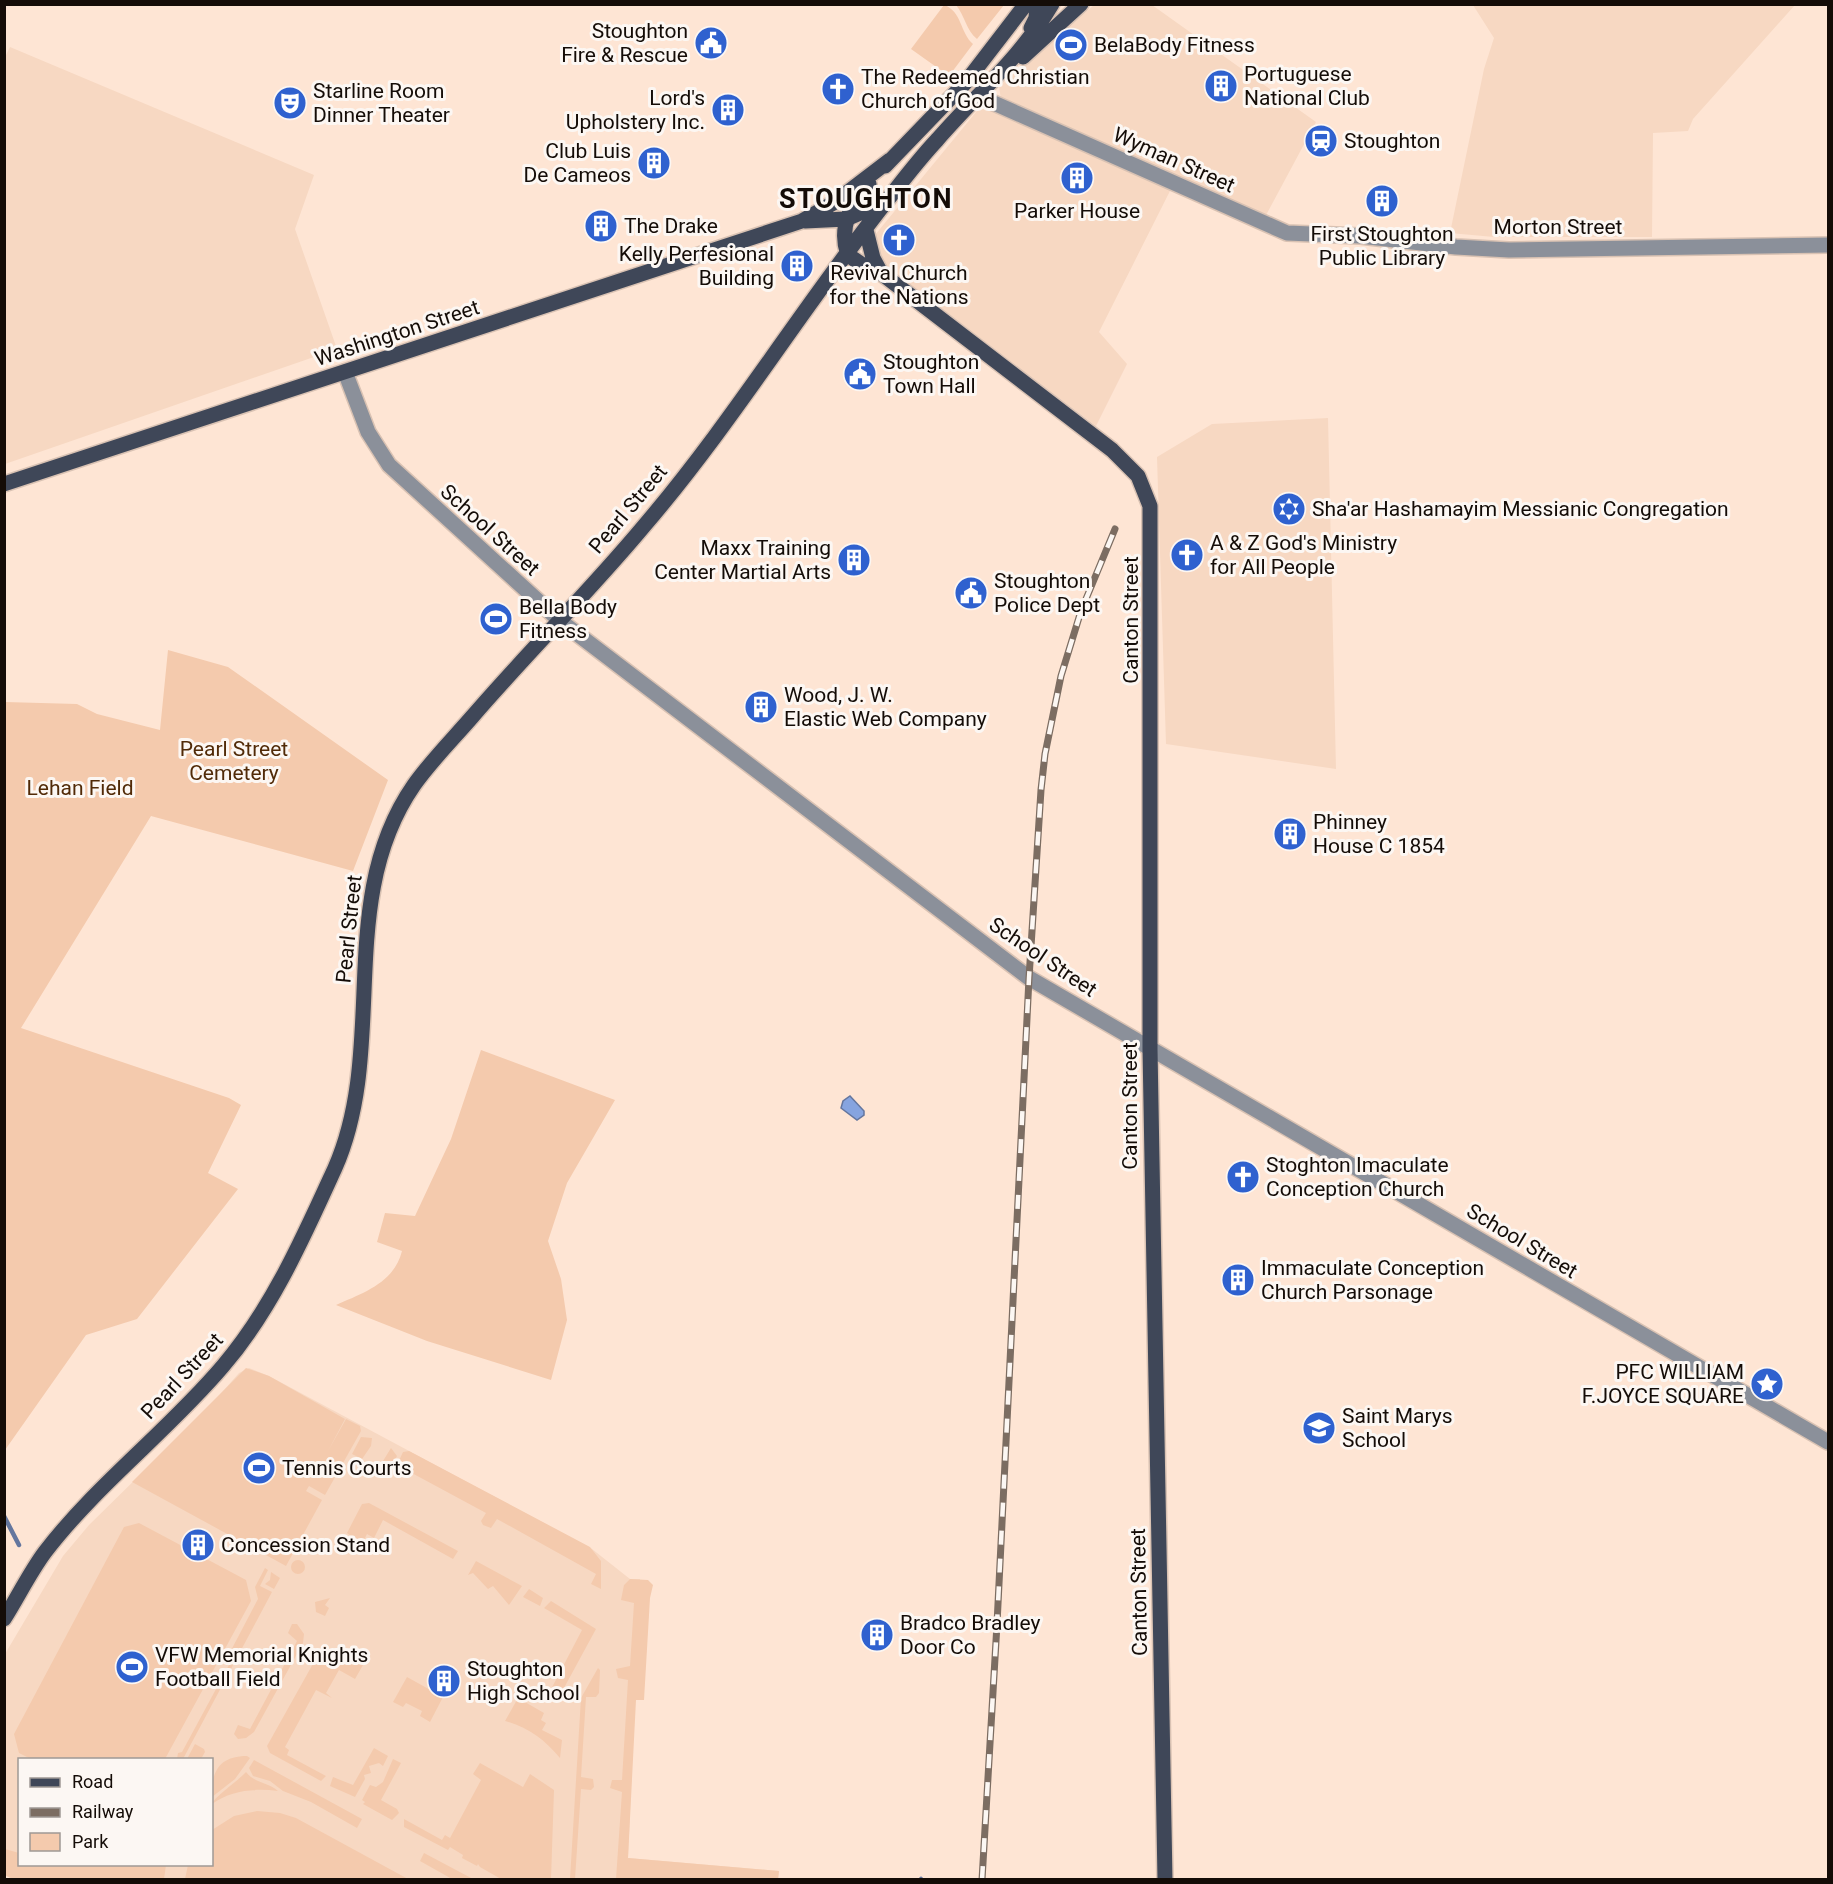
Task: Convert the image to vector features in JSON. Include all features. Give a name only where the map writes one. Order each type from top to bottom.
[{"type":"main road","name":"Washington Street","points":[[846,219],[850,207],[890,160],[960,88],[1026,4]]},
{"type":"main road","name":"Washington Street","points":[[1018,51],[1036,18],[1037,4]]},
{"type":"main road","name":"Washington Street","points":[[802,221],[846,219],[887,201],[936,140],[1001,72],[1052,4]]},
{"type":"main road","name":"Washington Street","points":[[1001,72],[1028,54],[1081,4]]},
{"type":"main road","name":"Washington Street","points":[[4,484],[802,221],[835,202],[890,160]]},
{"type":"main road","name":"Pearl Street","points":[[4,1619],[44,1554],[118,1471],[196,1396],[225,1364],[275,1291],[337,1163],[352,1113],[362,1034],[367,924],[374,880],[386,838],[413,787],[660,507],[887,201]]},
{"type":"main road","points":[[846,219],[845,243],[848,255]]},
{"type":"main road","points":[[866,230],[873,258],[882,273]]},
{"type":"main road","name":"Canton Street","points":[[848,255],[867,268],[882,273],[1125,462],[1144,487],[1150,506],[1150,1049],[1165,1880]]},
{"type":"street","name":"Wyman Street","points":[[978,96],[1287,233]]},
{"type":"street","name":"Morton Street","points":[[1287,233],[1360,236],[1456,248],[1509,250],[1828,245]]},
{"type":"street","name":"School Street","points":[[345,372],[368,432],[389,465],[559,620],[1029,978],[1828,1442]]},
{"type":"shaded area","points":[[1094,5],[1152,5],[1316,122],[1265,217],[1001,100],[999,86]]},
{"type":"shaded area","points":[[1473,5],[1795,5],[1693,119],[1688,131],[1653,133],[1652,237],[1494,237],[1450,233],[1484,69],[1494,38]]},
{"type":"shaded area","points":[[10,47],[314,175],[295,229],[337,349],[5,464],[4,59]]},
{"type":"shaded area","points":[[981,106],[1172,187],[1099,332],[1127,364],[1096,426],[883,264],[875,235]]},
{"type":"shaded area","points":[[1328,418],[1336,769],[1166,744],[1157,457],[1212,424]]},
{"type":"shaded area","points":[[249,1368],[269,1376],[592,1549],[630,1579],[640,1579],[628,1858],[779,1871],[778,1880],[13,1880],[5,1875],[5,1654],[63,1556],[89,1525],[209,1407],[239,1373]]},
{"type":"green space","points":[[944,5],[958,17],[973,44],[949,76],[911,49]]},
{"type":"green space","points":[[956,5],[1004,5],[977,39]]},
{"type":"green space","points":[[168,650],[228,667],[388,780],[353,871],[151,816],[21,1028],[229,1098],[241,1105],[208,1173],[238,1189],[137,1319],[86,1335],[5,1450],[5,702],[77,704],[97,714],[160,730]]},
{"type":"green space","points":[[481,1050],[615,1100],[567,1183],[548,1241],[561,1279],[567,1320],[551,1380],[427,1341],[336,1305],[376,1286],[385,1279],[398,1262],[402,1251],[377,1242],[385,1213],[415,1216],[451,1139]]},
{"type":"green space","points":[[246,1368],[269,1376],[345,1419],[328,1451],[346,1419],[360,1426],[361,1431],[325,1495],[309,1486],[306,1491],[322,1500],[286,1566],[132,1482]]},
{"type":"green space","points":[[361,1437],[372,1438],[371,1446],[362,1459],[352,1454]]},
{"type":"green space","points":[[391,1448],[397,1456],[387,1474],[383,1461]]},
{"type":"green space","points":[[409,1451],[590,1547],[601,1561],[601,1589],[591,1584],[596,1574],[497,1519],[491,1528],[483,1525],[481,1521],[486,1513],[397,1465],[403,1452]]},
{"type":"green space","points":[[369,1503],[458,1551],[453,1559],[383,1520],[374,1538],[367,1534],[360,1548],[349,1542],[351,1536],[347,1533],[362,1504]]},
{"type":"green space","name":"VFW Memorial Knights Football Field","points":[[139,1523],[246,1580],[251,1601],[166,1758],[29,1758],[19,1753],[14,1734],[124,1527]]},
{"type":"green space","points":[[298,1560],[303,1562],[305,1567],[303,1572],[298,1574],[293,1572],[291,1567],[293,1562]]},
{"type":"green space","points":[[476,1561],[522,1586],[509,1605],[493,1586],[488,1589],[473,1573],[468,1575]]},
{"type":"green space","points":[[265,1568],[268,1570],[260,1586],[272,1592],[184,1758],[177,1758],[229,1665],[227,1658],[258,1599],[255,1587]]},
{"type":"green space","points":[[271,1572],[280,1578],[274,1589],[265,1584],[270,1580]]},
{"type":"green space","points":[[630,1579],[648,1580],[653,1585],[650,1598],[644,1700],[636,1700],[628,1858],[779,1871],[778,1879],[616,1879],[622,1792],[610,1788],[612,1780],[622,1780],[628,1680],[618,1678],[616,1669],[630,1666],[634,1603],[621,1600],[624,1585]]},
{"type":"green space","points":[[529,1589],[543,1598],[540,1606],[523,1597]]},
{"type":"green space","points":[[330,1598],[325,1605],[329,1608],[325,1616],[316,1612],[315,1602]]},
{"type":"green space","points":[[551,1601],[596,1629],[558,1699],[548,1695],[582,1630],[544,1608]]},
{"type":"green space","points":[[292,1624],[297,1624],[304,1634],[303,1643],[254,1732],[246,1738],[238,1739],[234,1734],[238,1725],[250,1729],[297,1641],[288,1633]]},
{"type":"green space","points":[[332,1654],[353,1665],[356,1659],[363,1665],[355,1679],[339,1670],[326,1693],[332,1698],[316,1690],[285,1747],[289,1750],[287,1755],[326,1776],[321,1781],[270,1753],[267,1746],[314,1662],[321,1665],[324,1658],[329,1661]]},
{"type":"green space","points":[[598,1668],[600,1670],[599,1693],[596,1697],[586,1697],[581,1777],[593,1779],[594,1787],[591,1790],[581,1789],[575,1879],[570,1879],[581,1698]]},
{"type":"green space","points":[[407,1677],[443,1697],[430,1722],[420,1716],[422,1711],[406,1703],[403,1707],[393,1702]]},
{"type":"green space","points":[[518,1698],[544,1713],[541,1720],[546,1723],[542,1730],[562,1740],[560,1758],[535,1735],[505,1721]]},
{"type":"green space","points":[[195,1744],[204,1749],[202,1758],[188,1758]]},
{"type":"green space","points":[[374,1748],[388,1756],[383,1766],[379,1763],[369,1766],[371,1773],[364,1775],[365,1779],[355,1797],[330,1786],[333,1777],[353,1785]]},
{"type":"green space","points":[[237,1757],[250,1758],[235,1779],[213,1796],[215,1773],[223,1762]]},
{"type":"green space","points":[[393,1759],[401,1763],[381,1800],[397,1809],[399,1813],[392,1820],[363,1804],[365,1802],[362,1800],[370,1785],[376,1787],[383,1782]]},
{"type":"green space","points":[[254,1760],[362,1819],[357,1828],[311,1802],[283,1791],[270,1781],[253,1776],[249,1768]]},
{"type":"green space","points":[[480,1763],[523,1787],[530,1774],[554,1790],[551,1879],[501,1879],[478,1864],[477,1866],[462,1858],[463,1855],[450,1847],[448,1850],[404,1827],[404,1819],[442,1840],[445,1835],[450,1838],[481,1780],[473,1774]]},
{"type":"green space","points":[[246,1772],[249,1776],[278,1791],[244,1791],[213,1803],[217,1797]]},
{"type":"green space","points":[[257,1811],[280,1813],[296,1818],[408,1879],[185,1879],[188,1866],[213,1866],[213,1829],[234,1816]]},
{"type":"green space","points":[[5,1849],[18,1853],[18,1866],[166,1866],[164,1879],[13,1879],[5,1875]]},
{"type":"green space","points":[[424,1853],[473,1879],[452,1879],[420,1861]]},
{"type":"water","points":[[850,1096],[864,1111],[864,1115],[857,1120],[841,1108],[843,1101]]},
{"type":"waterway","points":[[4,1516],[19,1545]]},
{"type":"railway","points":[[982,1880],[1029,978],[1041,790],[1045,754],[1061,676],[1081,611],[1115,529]]},
{"type":"place","name":"Stoughton Fire & Rescue","points":[[711,43]]},
{"type":"place","name":"BelaBody Fitness","points":[[1071,45]]},
{"type":"place","name":"Portuguese National Club","points":[[1221,86]]},
{"type":"place","name":"The Redeemed Christian Church of God","points":[[838,89]]},
{"type":"place","name":"Starline Room Dinner Theater","points":[[290,103]]},
{"type":"place","name":"Lord's Upholstery Inc.","points":[[728,110]]},
{"type":"place","name":"Stoughton","points":[[1321,141]]},
{"type":"place","name":"Club Luis De Cameos","points":[[654,163]]},
{"type":"place","name":"Parker House","points":[[1077,178]]},
{"type":"place","name":"First Stoughton Public Library","points":[[1382,201]]},
{"type":"place","name":"The Drake","points":[[601,226]]},
{"type":"place","name":"Revival Church for the Nations","points":[[899,240]]},
{"type":"place","name":"Kelly Perfesional Building","points":[[797,266]]},
{"type":"place","name":"Stoughton Town Hall","points":[[860,374]]},
{"type":"place","name":"Sha'ar Hashamayim Messianic Congregation","points":[[1289,509]]},
{"type":"place","name":"A & Z God's Ministry for All People","points":[[1187,555]]},
{"type":"place","name":"Maxx Training Center Martial Arts","points":[[854,560]]},
{"type":"place","name":"Stoughton Police Dept","points":[[971,593]]},
{"type":"place","name":"Bella Body Fitness","points":[[496,619]]},
{"type":"place","name":"Wood, J. W. Elastic Web Company","points":[[761,707]]},
{"type":"place","name":"Phinney House C 1854","points":[[1290,834]]},
{"type":"place","name":"Stoghton Imaculate Conception Church","points":[[1243,1177]]},
{"type":"place","name":"Immaculate Conception Church Parsonage","points":[[1238,1280]]},
{"type":"place","name":"PFC WILLIAM F.JOYCE SQUARE","points":[[1767,1384]]},
{"type":"place","name":"Saint Marys School","points":[[1319,1428]]},
{"type":"place","name":"Tennis Courts","points":[[259,1468]]},
{"type":"place","name":"Concession Stand","points":[[198,1545]]},
{"type":"place","name":"Bradco Bradley Door Co","points":[[877,1635]]},
{"type":"place","name":"VFW Memorial Knights Football Field","points":[[132,1667]]},
{"type":"place","name":"Stoughton High School","points":[[444,1681]]},
{"type":"district","name":"STOUGHTON","points":[[866,199]]},
{"type":"park label","name":"Pearl Street Cemetery","points":[[234,761]]},
{"type":"park label","name":"Lehan Field","points":[[80,788]]}]
